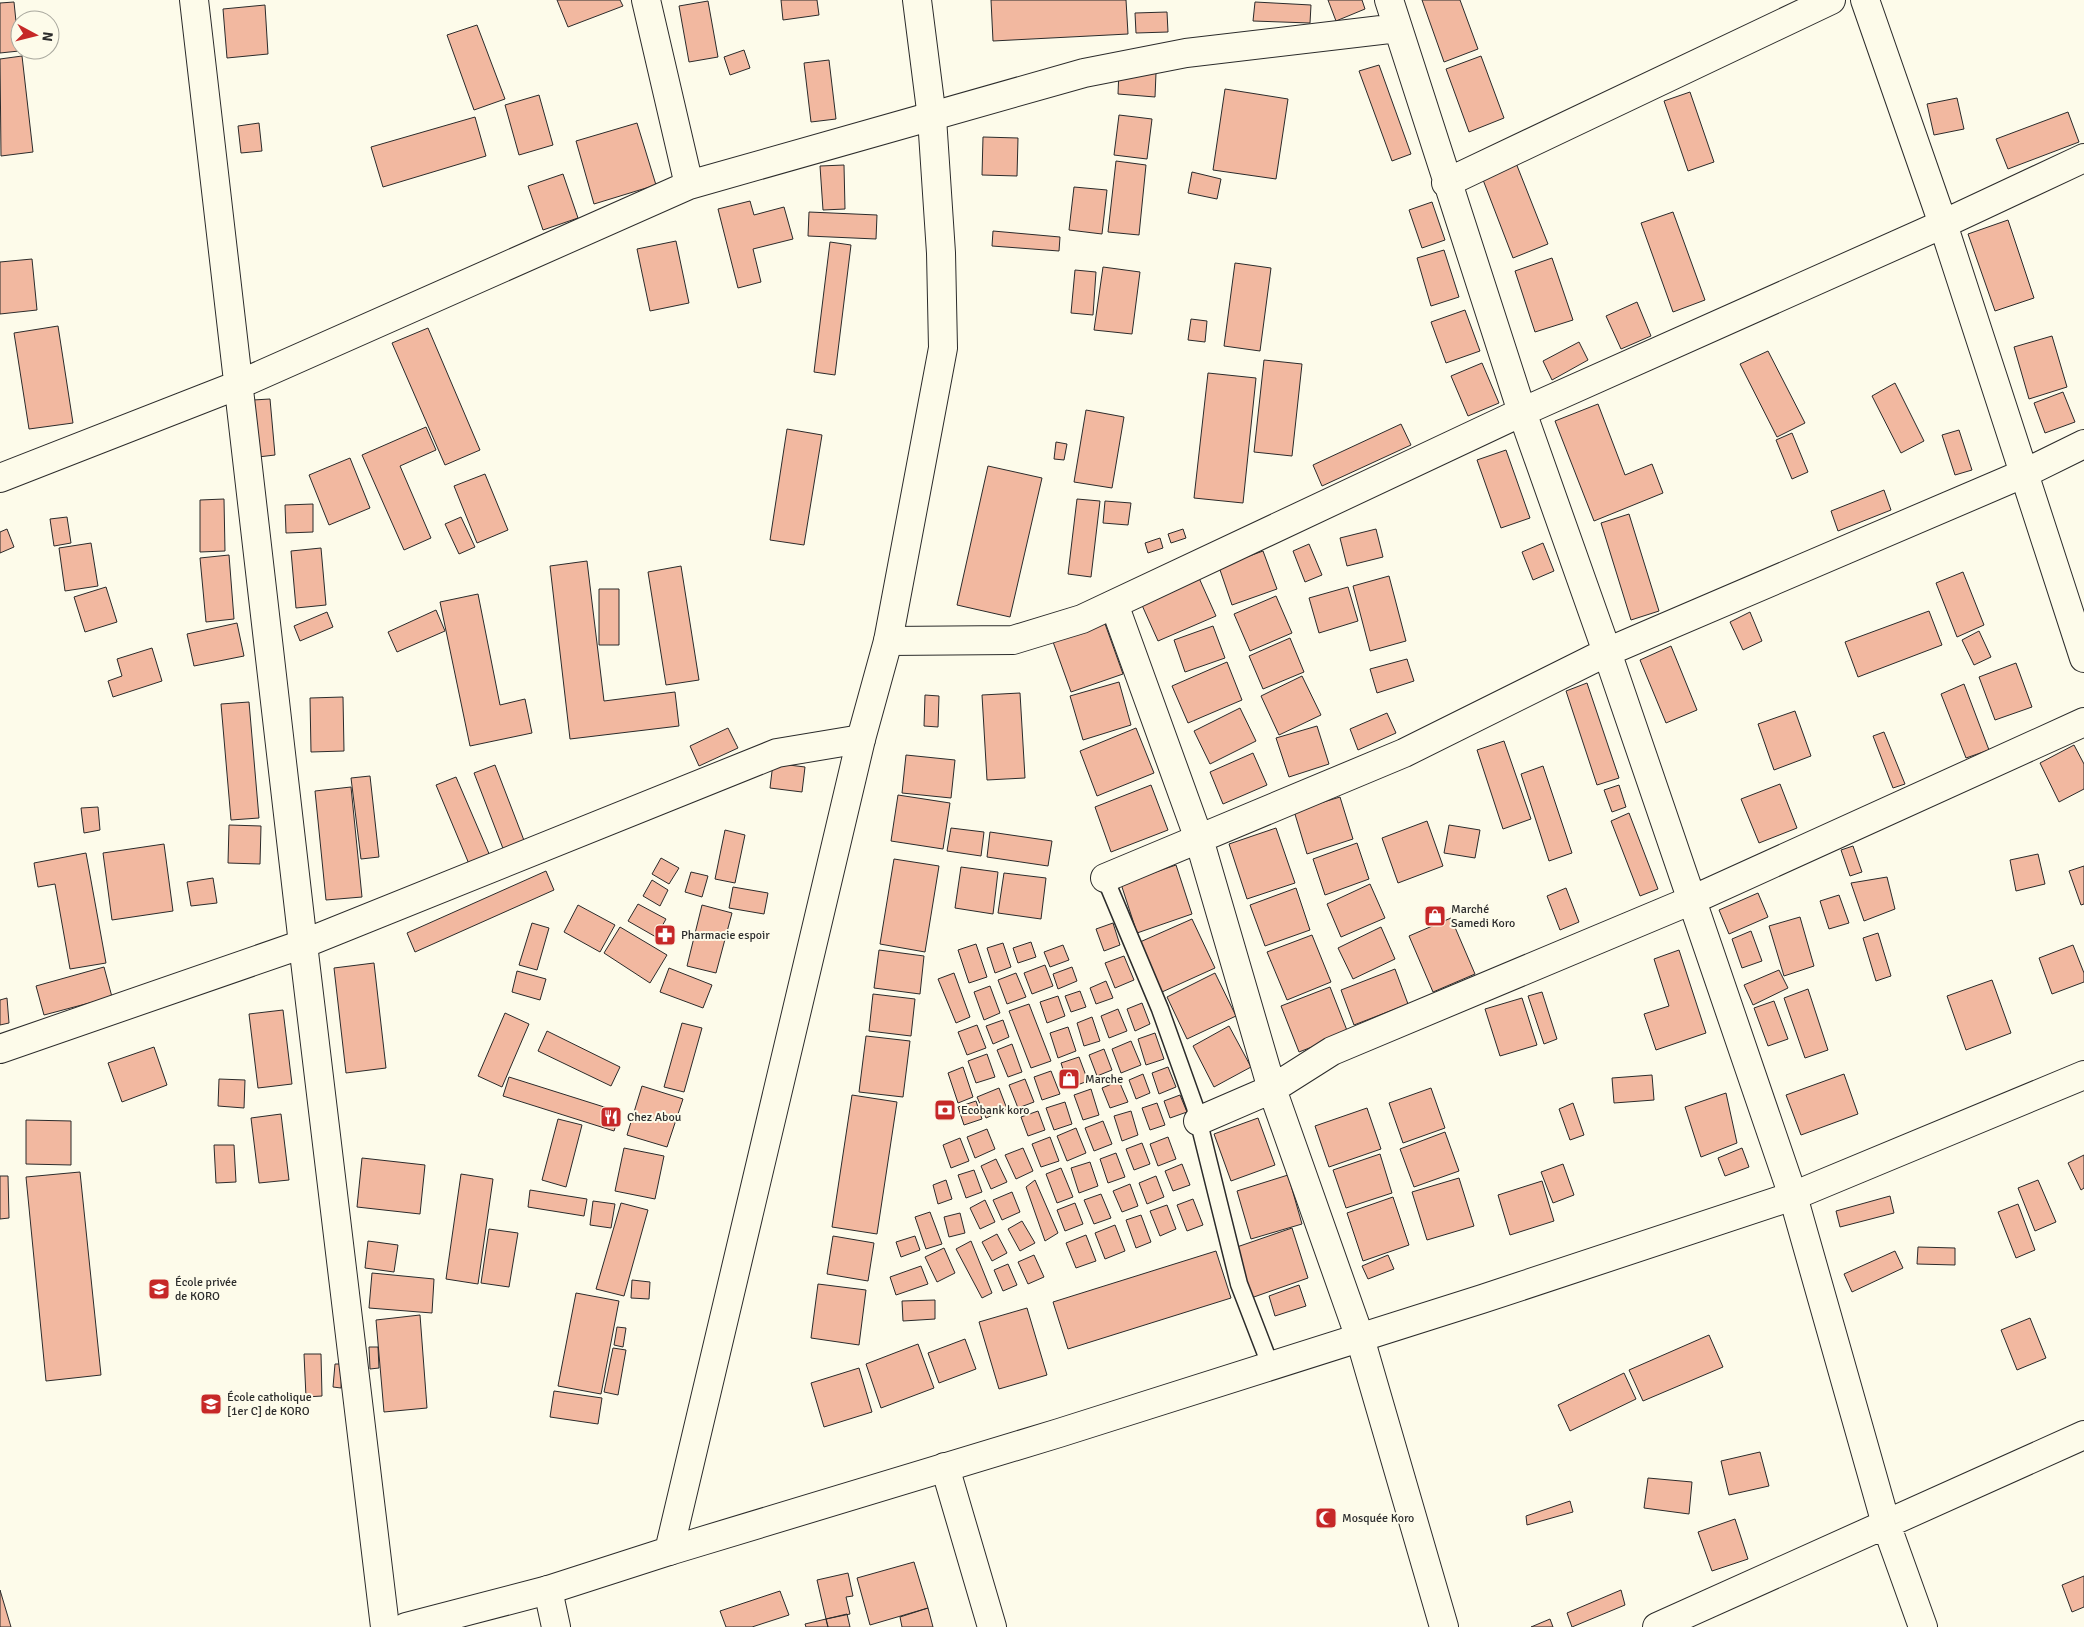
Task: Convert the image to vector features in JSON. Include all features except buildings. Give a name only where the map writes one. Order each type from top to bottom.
[{"type":"street","points":[[194,0],[303,944],[385,1627]]},
{"type":"street","points":[[646,0],[689,185]]},
{"type":"street","points":[[669,1551],[861,738],[888,641],[944,348],[941,253],[932,118],[917,0]]},
{"type":"street","points":[[1389,0],[1446,183],[1522,412],[1607,652],[1793,1196],[1886,1524],[1923,1627]]},
{"type":"street","points":[[1446,183],[1831,0]]},
{"type":"street","points":[[1865,0],[1943,224],[2084,658]]},
{"type":"street","points":[[0,478],[238,385],[689,185],[1084,74],[1186,53],[1398,28]]},
{"type":"street","points":[[888,641],[1013,640],[1082,619],[1522,412],[1943,224],[2084,158]]},
{"type":"street","points":[[1105,878],[1404,753],[1607,652],[2025,473],[2084,444]]},
{"type":"street","points":[[1114,604],[1198,839],[1272,1089],[1360,1338],[1444,1627]]},
{"type":"street","points":[[1198,1120],[1272,1089],[1332,1051],[1692,900],[2084,722]]},
{"type":"street","points":[[0,1049],[303,944],[777,753],[861,738]]},
{"type":"street","points":[[406,1627],[548,1590],[669,1551],[1270,1367],[1793,1196],[2084,1075]]},
{"type":"street","points":[[1657,1627],[2084,1435]]},
{"type":"street","points":[[945,1467],[992,1627]]},
{"type":"street","points":[[548,1590],[556,1627]]},
{"type":"lane","points":[[1105,878],[1160,1009],[1198,1120],[1239,1284],[1270,1367]]},
{"type":"place","name":"Marché Samedi Koro","points":[[1435,916]]},
{"type":"place","name":"Pharmacie espoir","points":[[665,935]]},
{"type":"place","name":"Marche","points":[[1069,1079]]},
{"type":"place","name":"Ecobank koro","points":[[945,1110]]},
{"type":"place","name":"Chez Abou","points":[[611,1117]]},
{"type":"place","name":"École privée de KORO","points":[[159,1289]]},
{"type":"place","name":"École catholique [1er C] de KORO","points":[[211,1404]]},
{"type":"place","name":"Mosquée Koro","points":[[1326,1518]]}]
